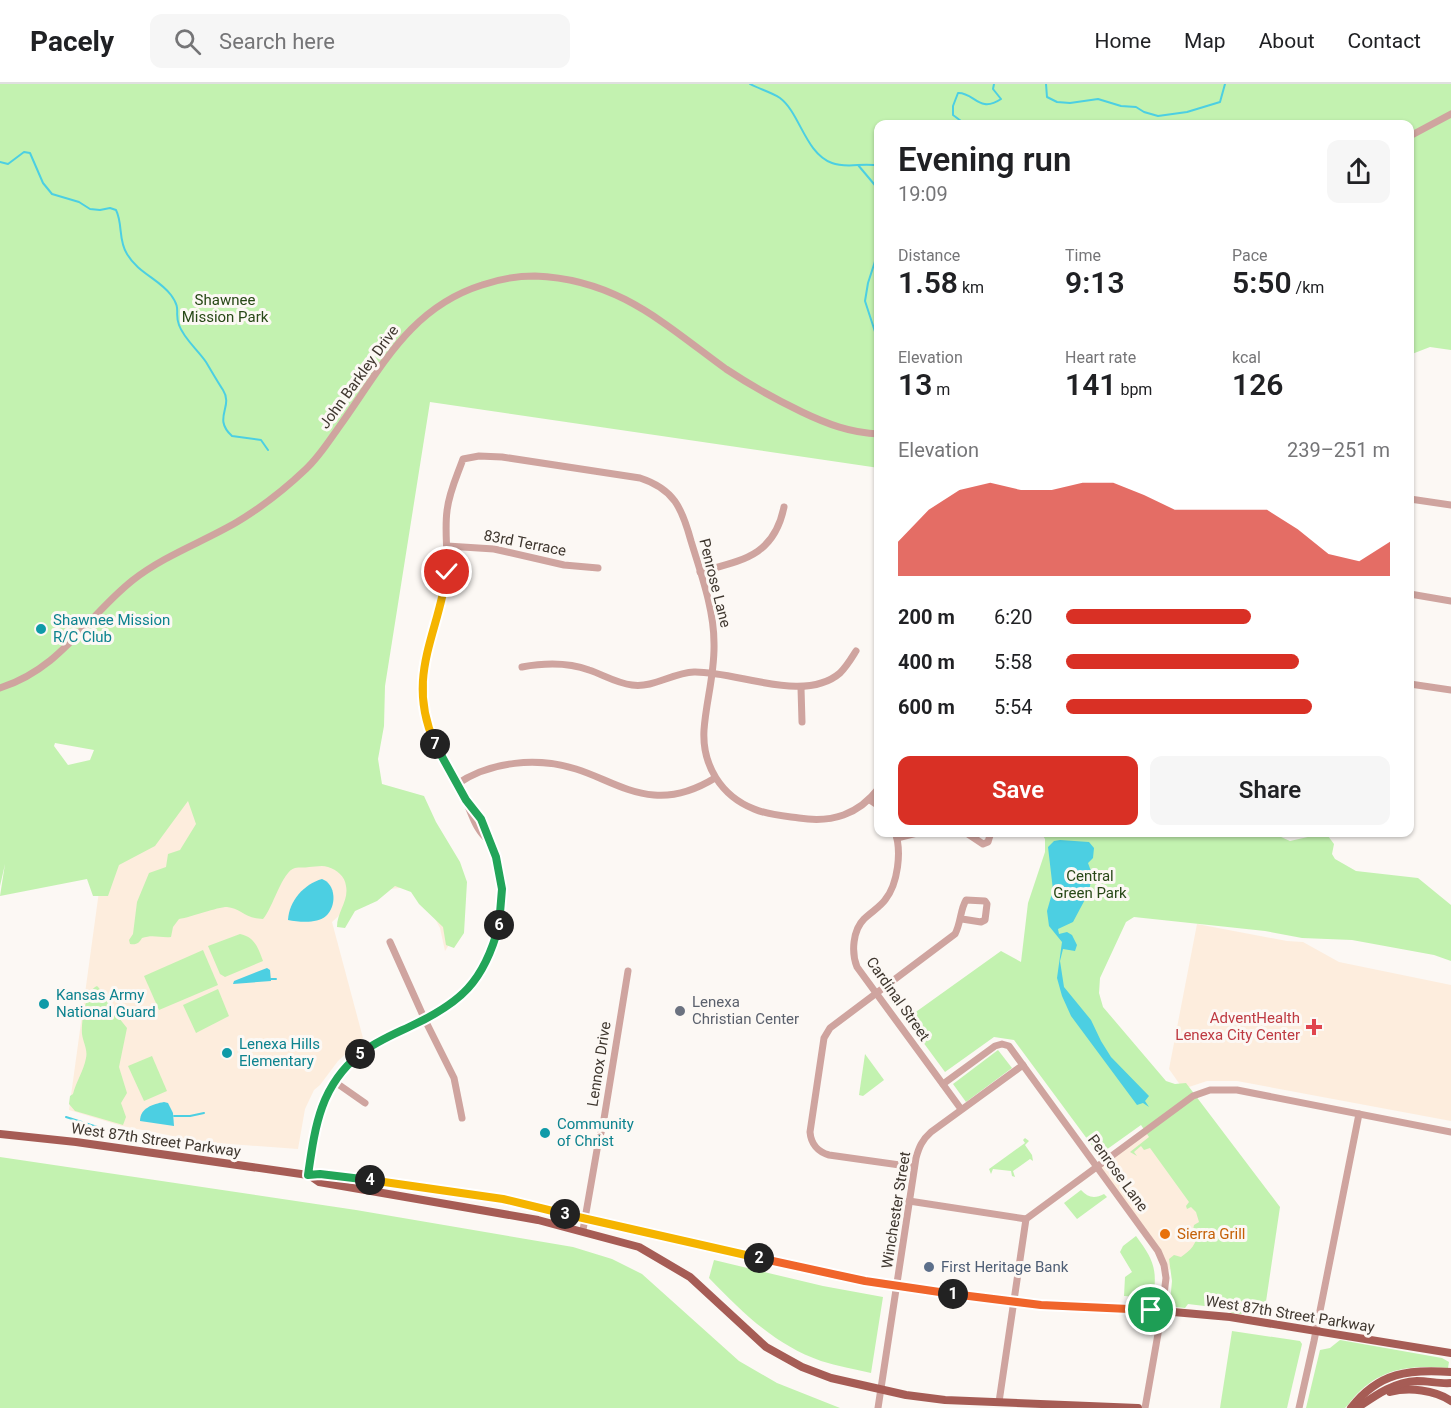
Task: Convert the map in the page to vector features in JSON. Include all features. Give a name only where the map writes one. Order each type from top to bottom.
[{"type":"main road","name":"West 87th Street Parkway","points":[[0,1134],[76,1142],[308,1175],[341,1176],[503,1199],[826,1273],[897,1286],[1014,1303],[1230,1317],[1451,1353]]},
{"type":"main road","name":"West 87th Street Parkway","points":[[308,1175],[319,1182],[486,1210],[583,1230],[639,1246],[690,1277],[745,1330],[781,1357],[831,1378],[945,1400],[1138,1408]]},
{"type":"main road","points":[[1351,1408],[1372,1387],[1391,1376],[1421,1370],[1451,1372]]},
{"type":"main road","points":[[1359,1408],[1377,1395],[1400,1384],[1417,1381],[1451,1383]]},
{"type":"main road","points":[[1359,1408],[1390,1392],[1400,1390],[1427,1392],[1451,1401]]},
{"type":"street","points":[[1414,134],[1451,114]]},
{"type":"street","name":"John Barkley Drive","points":[[0,688],[22,679],[52,661],[103,608],[135,579],[175,554],[237,522],[280,493],[315,460],[390,352],[413,325],[454,295],[492,281],[531,276],[550,277],[603,289],[644,309],[728,369],[785,404],[834,426],[874,433]]},
{"type":"street","name":"Penrose Lane","points":[[447,546],[449,498],[463,459],[479,456],[502,457],[650,481],[669,493],[682,511],[700,572],[714,632],[704,743],[706,756],[715,778],[732,796],[754,809],[813,820],[835,819],[844,816],[870,800],[874,795]]},
{"type":"street","points":[[1414,500],[1451,505]]},
{"type":"street","points":[[700,572],[740,561],[760,551],[774,535],[784,507]]},
{"type":"street","points":[[308,1175],[317,1119],[335,1082],[350,1062],[373,1044],[425,1020],[453,1003],[471,986],[482,971],[493,946],[501,913],[502,889],[496,857],[481,819],[466,800],[431,736],[425,710],[423,689],[426,650],[445,584],[447,546]]},
{"type":"street","name":"83rd Terrace","points":[[447,546],[494,549],[564,565],[598,568]]},
{"type":"street","points":[[1414,595],[1451,601]]},
{"type":"street","points":[[522,667],[554,663],[577,666],[620,683],[641,686],[690,672],[801,688],[820,684],[838,675],[856,651]]},
{"type":"street","points":[[1414,685],[1451,690]]},
{"type":"street","points":[[801,688],[802,722]]},
{"type":"street","points":[[457,784],[479,771],[525,763],[542,763],[575,769],[628,789],[654,795],[681,793],[715,778]]},
{"type":"street","points":[[870,800],[874,803]]},
{"type":"street","name":"Cardinal Street","points":[[896,837],[898,856],[893,887],[883,903],[860,923],[855,940],[854,960],[961,1109]]},
{"type":"street","points":[[972,837],[983,844],[988,842],[990,837]]},
{"type":"street","points":[[914,1167],[830,1155],[813,1144],[810,1132],[826,1032],[949,939],[955,934],[962,919]]},
{"type":"street","points":[[390,942],[454,1078],[462,1118]]},
{"type":"street","name":"Lennox Drive","points":[[583,1230],[628,971]]},
{"type":"street","name":"Penrose Lane","points":[[943,1084],[998,1044],[1009,1046],[1150,1239],[1162,1259],[1166,1278],[1145,1408]]},
{"type":"street","name":"Winchester Street","points":[[878,1408],[914,1167],[923,1140],[961,1109],[1023,1065]]},
{"type":"street","points":[[335,1082],[365,1103]]},
{"type":"street","points":[[999,1402],[1026,1220],[1193,1096],[1210,1090],[1237,1090],[1451,1132]]},
{"type":"street","points":[[1299,1408],[1317,1330],[1359,1114]]},
{"type":"street","points":[[909,1201],[1026,1220]]},
{"type":"shaded area","points":[[118,753],[417,799],[458,931],[445,951],[440,928],[424,898],[409,887],[381,890],[357,899],[332,922],[363,1038],[338,1061],[314,1090],[305,1109],[298,1149],[203,1142],[122,1126],[69,1110]]},
{"type":"shaded area","name":"AdventHealth Lenexa City Center","points":[[1197,924],[1303,942],[1339,962],[1451,985],[1451,1121],[1237,1081],[1207,1081],[1183,1089],[1169,1069]]},
{"type":"shaded area","points":[[1146,1131],[1206,1215],[1201,1248],[1166,1272],[1165,1265],[1098,1167]]},
{"type":"green space","name":"Shawnee Mission Park","points":[[0,84],[1451,84],[1451,350],[1430,347],[1414,353],[1414,120],[874,120],[874,467],[430,402],[385,686],[384,726],[378,759],[382,784],[424,796],[436,822],[460,862],[467,882],[464,933],[454,948],[446,945],[443,927],[419,904],[411,892],[395,886],[377,901],[355,911],[345,928],[337,927],[346,897],[345,882],[337,872],[321,866],[297,868],[290,871],[263,919],[223,907],[179,919],[173,927],[171,937],[146,937],[138,943],[130,944],[137,902],[149,873],[166,867],[168,854],[180,850],[196,824],[188,801],[155,846],[119,865],[108,896],[93,896],[87,879],[0,896],[5,864],[0,886]],"holes":[[[55,743],[94,750],[90,760],[68,765],[54,746]]]},
{"type":"green space","name":"Central Green Park","points":[[1044,837],[1281,837],[1290,841],[1308,837],[1329,837],[1334,844],[1332,854],[1335,859],[1356,871],[1418,878],[1451,905],[1451,961],[1434,955],[1352,940],[1302,938],[1265,931],[1134,917],[1126,922],[1100,978],[1099,993],[1103,1007],[1166,1081],[1175,1084],[1186,1083],[1280,1207],[1264,1315],[1231,1313],[1229,1309],[1188,1304],[1185,1308],[1176,1307],[1170,1302],[1172,1281],[1169,1259],[1174,1255],[1181,1257],[1191,1249],[1197,1235],[1197,1230],[1193,1230],[1194,1225],[1199,1222],[1196,1212],[1191,1207],[1187,1209],[1189,1202],[1150,1148],[1144,1150],[1141,1146],[1134,1152],[1137,1156],[1130,1152],[1149,1137],[1141,1125],[1099,1155],[1014,1040],[994,1037],[945,1072],[906,1019],[1001,951],[1021,962],[1028,903],[1045,852]]},
{"type":"green space","points":[[240,934],[253,940],[263,961],[225,977],[220,974],[208,946]]},
{"type":"green space","points":[[203,950],[218,985],[159,1010],[144,976]]},
{"type":"green space","points":[[97,986],[127,1028],[119,1067],[127,1093],[121,1103],[126,1117],[123,1125],[75,1111],[69,1104],[70,1096],[73,1094],[86,1058],[82,1034],[85,1008],[89,994]]},
{"type":"green space","points":[[218,989],[229,1016],[196,1033],[183,1005]]},
{"type":"green space","points":[[998,1050],[1012,1068],[966,1102],[953,1084]]},
{"type":"green space","points":[[865,1054],[884,1080],[863,1096],[859,1095]]},
{"type":"green space","points":[[152,1056],[167,1091],[144,1101],[128,1066]]},
{"type":"green space","points":[[1025,1138],[1029,1141],[1025,1145],[1033,1161],[1030,1159],[1013,1171],[1015,1177],[1012,1176],[1011,1171],[993,1169],[991,1174],[989,1169],[1025,1143],[1023,1140]]},
{"type":"green space","points":[[0,1157],[356,1210],[573,1247],[612,1259],[642,1274],[739,1361],[777,1383],[840,1408],[0,1408]]},
{"type":"green space","points":[[1081,1190],[1092,1197],[1104,1194],[1107,1197],[1077,1219],[1064,1203]]},
{"type":"green space","points":[[1136,1236],[1147,1251],[1153,1265],[1155,1279],[1153,1298],[1124,1296],[1125,1277],[1132,1272],[1120,1252],[1123,1246]]},
{"type":"green space","points":[[714,1260],[823,1286],[883,1297],[871,1373],[821,1361],[804,1354],[760,1327],[709,1278]]},
{"type":"green space","points":[[1232,1331],[1300,1341],[1302,1344],[1287,1408],[1220,1408]]},
{"type":"green space","points":[[1340,1340],[1442,1358],[1449,1362],[1448,1368],[1411,1368],[1388,1373],[1367,1385],[1345,1408],[1306,1408],[1320,1350],[1330,1348]]},
{"type":"water","points":[[1054,841],[1089,842],[1094,848],[1093,858],[1088,863],[1092,874],[1089,892],[1073,922],[1058,929],[1059,934],[1067,932],[1072,935],[1077,945],[1075,951],[1063,949],[1060,961],[1064,987],[1091,1020],[1111,1057],[1149,1096],[1145,1101],[1149,1107],[1143,1103],[1137,1105],[1071,1016],[1062,996],[1057,978],[1062,942],[1049,926],[1047,911],[1053,890],[1048,847]]},
{"type":"water","points":[[322,879],[330,885],[332,890],[333,901],[330,912],[322,919],[313,921],[288,920],[294,900],[309,885]]},
{"type":"water","points":[[267,968],[270,970],[271,981],[233,984],[234,981]]},
{"type":"water","points":[[168,1103],[173,1113],[174,1126],[140,1121],[145,1110],[152,1105]]},
{"type":"waterway","points":[[750,84],[780,98],[787,105],[815,151],[823,158],[838,165],[874,166]]},
{"type":"waterway","points":[[960,120],[953,115],[953,106],[958,93],[982,103],[993,103],[1001,99],[993,89],[994,84]]},
{"type":"waterway","points":[[1046,84],[1047,97],[1057,102],[1070,103],[1098,99],[1121,106],[1136,107],[1158,116],[1187,112],[1220,102],[1225,84]]},
{"type":"waterway","points":[[0,162],[8,164],[24,152],[30,153],[43,183],[52,194],[79,202],[90,209],[116,210],[124,249],[137,266],[171,295],[176,304],[181,330],[206,362],[223,390],[226,396],[223,418],[226,430],[232,436],[261,440],[268,450]]},
{"type":"waterway","points":[[858,165],[874,184]]},
{"type":"waterway","points":[[874,264],[865,301],[874,329]]},
{"type":"waterway","points":[[271,979],[276,979]]},
{"type":"waterway","points":[[174,1116],[204,1113]]},
{"type":"waterway","points":[[66,1117],[113,1132]]},
{"type":"place","name":"Shawnee Mission R/C Club","points":[[41,629]]},
{"type":"place","name":"Kansas Army National Guard","points":[[44,1004]]},
{"type":"place","name":"Lenexa Christian Center","points":[[680,1011]]},
{"type":"place","name":"AdventHealth Lenexa City Center","points":[[1314,1027]]},
{"type":"place","name":"Lenexa Hills Elementary","points":[[227,1053]]},
{"type":"place","name":"Community of Christ","points":[[545,1133]]},
{"type":"place","name":"Sierra Grill","points":[[1165,1234]]},
{"type":"place","name":"First Heritage Bank","points":[[929,1267]]},
{"type":"route","points":[[447,572],[426,650],[423,677],[425,710],[431,736],[466,800],[481,819],[496,857],[502,889],[499,923],[493,946],[482,971],[462,996],[444,1010],[373,1044],[342,1070],[328,1092],[319,1113],[308,1175],[341,1176],[503,1199],[865,1281],[1024,1304],[1151,1310]]}]
